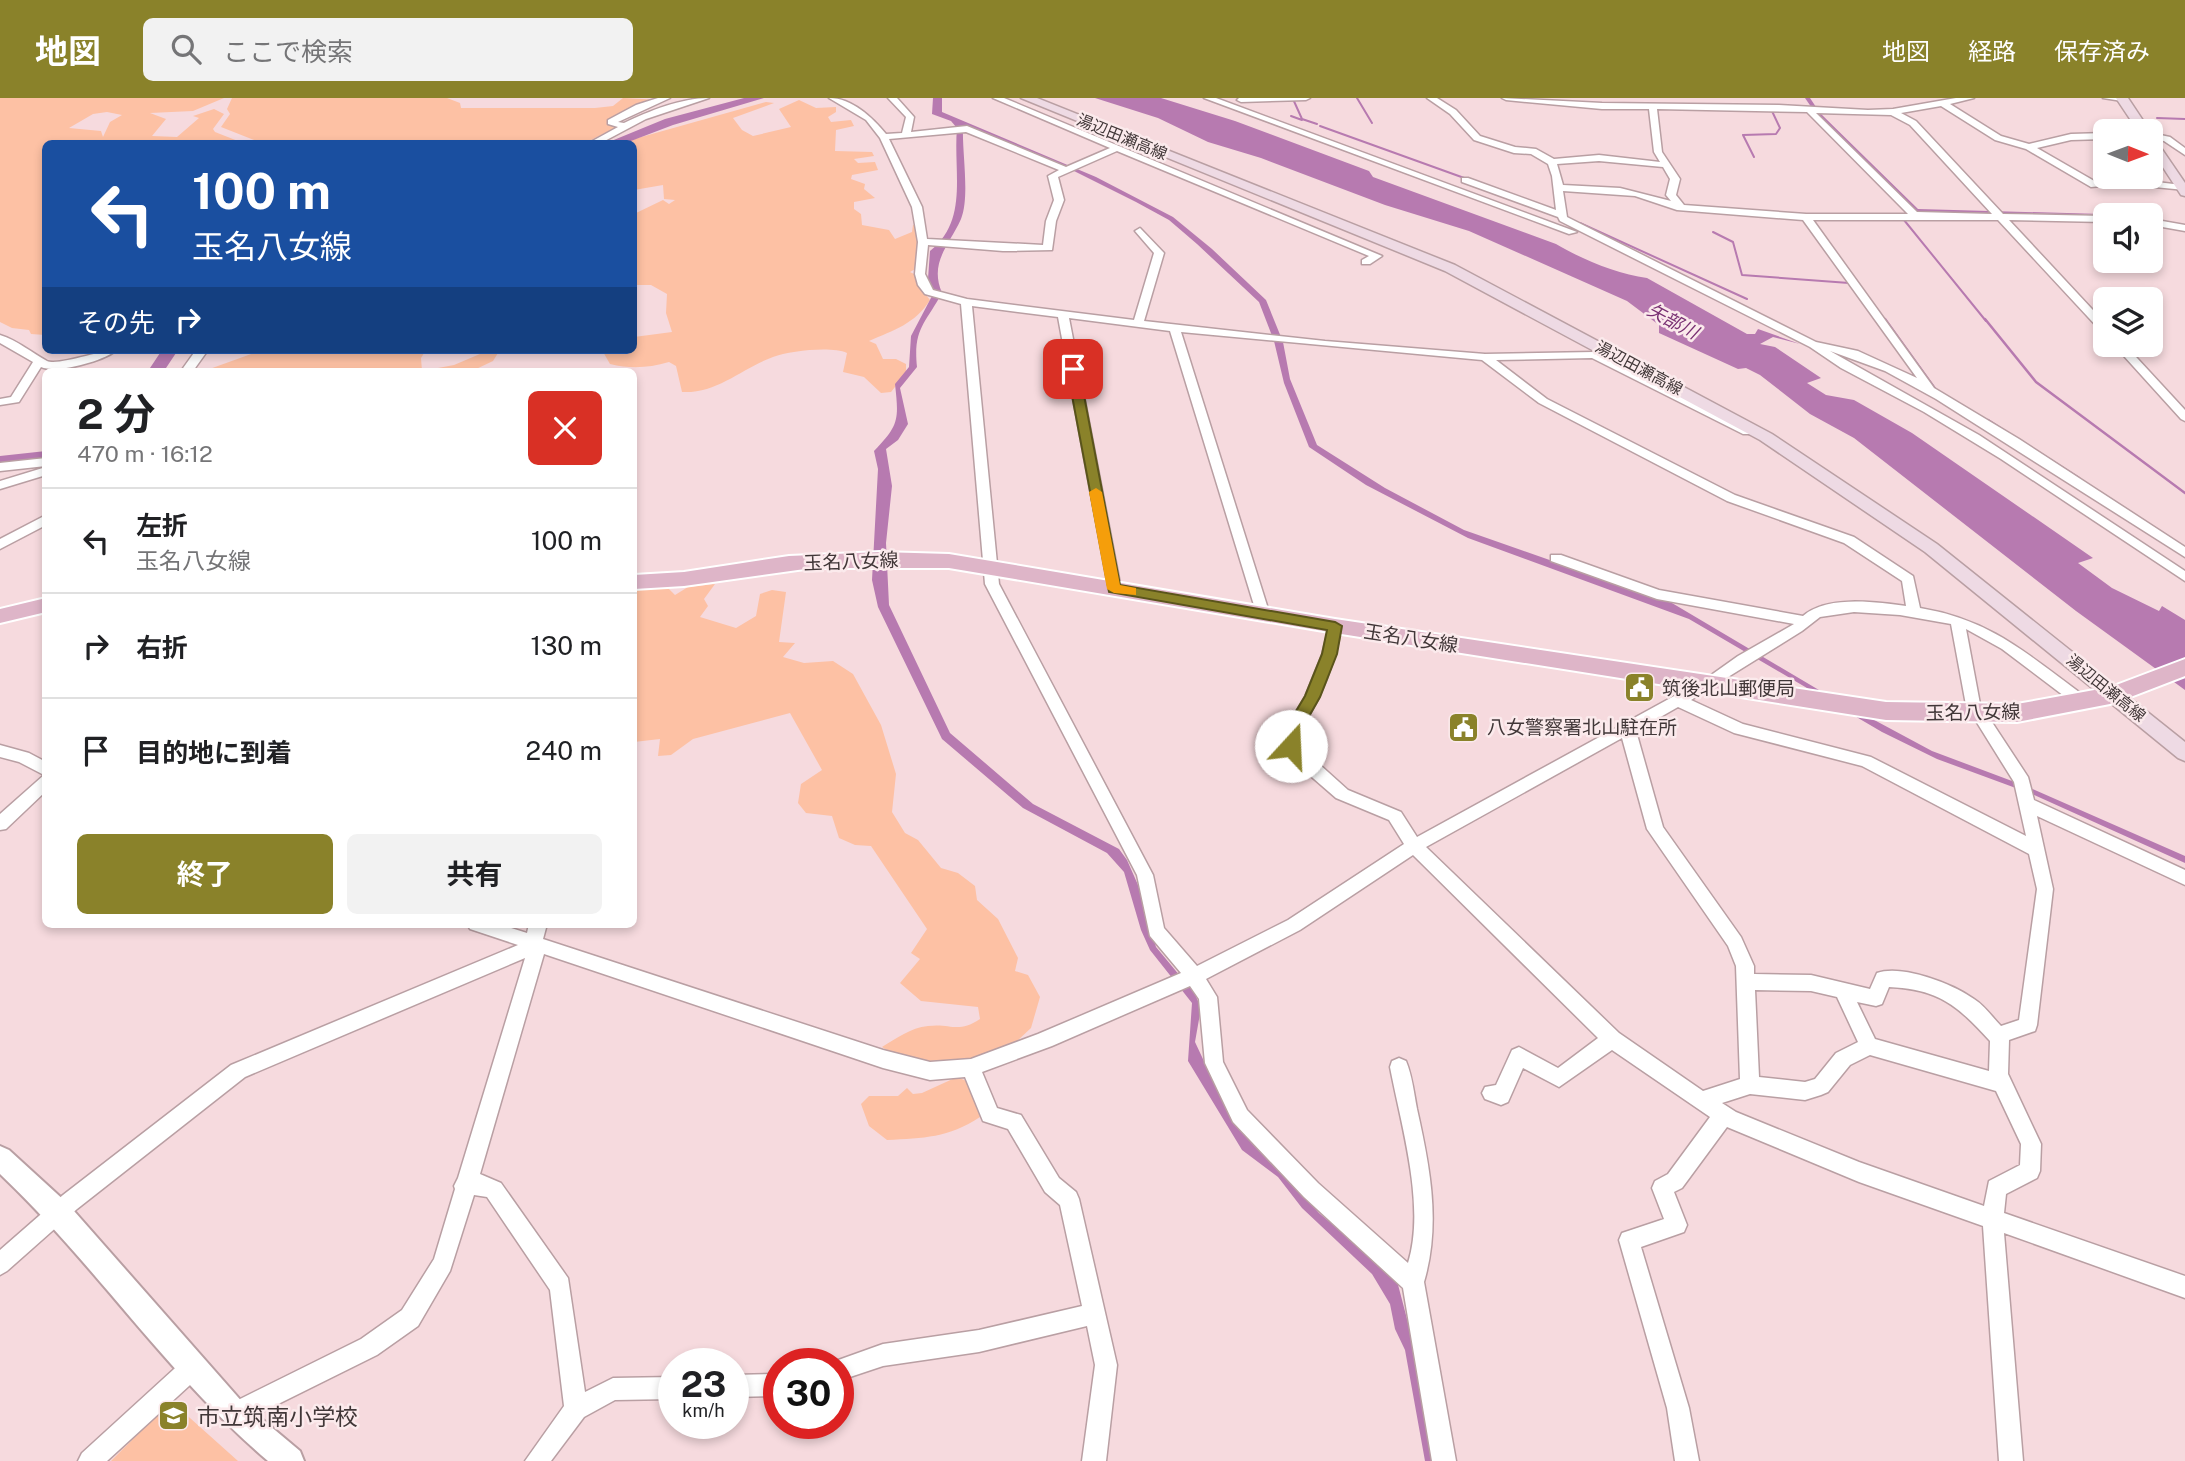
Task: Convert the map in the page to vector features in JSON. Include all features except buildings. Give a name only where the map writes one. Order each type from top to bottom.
[{"type":"main road","name":"湯辺田瀬高線","points":[[1027,98],[1450,268],[1766,437],[1931,548],[2120,693],[2185,753]]},
{"type":"main road","points":[[2122,98],[2136,119]]},
{"type":"main road","points":[[2163,157],[2183,188]]},
{"type":"main road","name":"玉名八女線","points":[[637,582],[668,582],[766,566],[880,558],[948,561],[1335,626],[1712,682],[1823,702],[1916,713],[2017,713],[2120,693],[2185,667]]},
{"type":"main road","points":[[0,616],[42,606]]},
{"type":"street","points":[[624,126],[611,122],[639,107],[666,98]]},
{"type":"street","points":[[598,140],[624,126],[705,98]]},
{"type":"street","points":[[833,98],[869,118],[884,137],[918,207],[923,242],[920,274],[923,285],[929,292],[966,302],[1175,329],[1277,339],[1485,357],[1594,355],[1726,422],[1766,437]]},
{"type":"street","points":[[892,98],[910,117],[906,134]]},
{"type":"street","points":[[998,98],[1377,256],[1366,262]]},
{"type":"street","points":[[1208,98],[1614,246]]},
{"type":"street","points":[[1239,99],[1306,98]]},
{"type":"street","points":[[1431,98],[1453,112],[1477,138],[1514,150],[1533,152],[1552,162],[1599,158],[1667,165]]},
{"type":"street","points":[[1506,98],[1653,108],[1825,112],[1893,112],[1970,98]]},
{"type":"street","points":[[1721,98],[1732,109]]},
{"type":"street","points":[[1815,98],[1825,112]]},
{"type":"street","points":[[2107,98],[2122,98]]},
{"type":"street","points":[[1239,99],[1418,163]]},
{"type":"street","points":[[1943,103],[1998,138],[2029,147],[2094,185],[2123,181],[2183,188]]},
{"type":"street","points":[[1653,108],[1657,147],[1675,179],[1671,195],[1680,206]]},
{"type":"street","points":[[1810,111],[1914,215]]},
{"type":"street","points":[[1893,112],[1913,123],[2093,316]]},
{"type":"street","points":[[884,137],[967,129],[1068,168]]},
{"type":"street","points":[[2029,147],[2071,137],[2093,136]]},
{"type":"street","points":[[2163,139],[2185,152]]},
{"type":"street","points":[[923,242],[1042,250],[1048,248],[1051,221],[1059,200],[1052,178],[1068,168],[1117,148]]},
{"type":"street","points":[[1552,162],[1561,188],[1563,219],[1814,345],[1834,360],[1942,418],[2007,457],[2185,577]]},
{"type":"street","points":[[1457,177],[1562,215]]},
{"type":"street","points":[[1561,188],[1611,188],[1680,206],[1806,217],[1997,214],[2093,218]]},
{"type":"street","points":[[1806,217],[1933,392]]},
{"type":"street","points":[[2163,224],[2185,229]]},
{"type":"street","points":[[1138,324],[1159,253],[1140,230]]},
{"type":"street","points":[[966,302],[989,576],[998,596],[1146,875],[1156,931],[1184,980],[1208,997],[1214,1063],[1240,1116],[1311,1190],[1413,1282]]},
{"type":"street","points":[[1063,314],[1114,589]]},
{"type":"street","points":[[1175,329],[1262,612]]},
{"type":"street","points":[[0,338],[48,366],[66,365],[99,354]]},
{"type":"street","points":[[1814,345],[1858,354],[1933,392],[2059,469],[2185,553]]},
{"type":"street","points":[[1485,357],[1544,401],[1731,498],[1849,540],[1908,579],[1914,612]]},
{"type":"street","points":[[2130,357],[2185,416]]},
{"type":"street","points":[[0,402],[15,400],[40,360]]},
{"type":"street","points":[[0,467],[42,462]]},
{"type":"street","points":[[0,485],[42,472]]},
{"type":"street","points":[[0,545],[42,521]]},
{"type":"street","points":[[1556,558],[1657,594],[1806,621]]},
{"type":"street","points":[[487,928],[883,1059],[930,1071],[971,1068],[1045,1040],[1184,980],[1294,925],[1414,846],[1628,730],[1712,682],[1814,614],[1832,608],[1914,612],[1957,621],[1980,630],[2081,701]]},
{"type":"street","points":[[1957,621],[1973,705],[2024,792],[2045,889],[2028,1025],[2000,1035],[1998,1074],[2031,1144],[2030,1171],[1996,1188],[1993,1221],[2011,1461]]},
{"type":"street","points":[[1335,626],[1329,654],[1312,697],[1291,733],[1291,746],[1296,755],[1342,794],[1395,816],[1414,846],[1612,1039],[1724,1115],[1859,1172],[2185,1287]]},
{"type":"street","points":[[1678,701],[1739,729],[1866,761],[2037,850]]},
{"type":"street","points":[[1628,730],[1655,829],[1735,942],[1745,966],[1750,1085]]},
{"type":"street","points":[[0,751],[24,757],[42,768]]},
{"type":"street","points":[[0,824],[42,785]]},
{"type":"street","points":[[2024,792],[2185,878]]},
{"type":"street","points":[[234,1414],[369,1347],[410,1318],[443,1264],[537,928]]},
{"type":"street","points":[[0,1264],[58,1212],[238,1071],[535,944]]},
{"type":"street","points":[[1746,982],[1811,984],[1876,998],[1883,979],[1896,978],[1958,998],[1976,1010],[1988,1028],[2000,1038]]},
{"type":"street","points":[[1842,989],[1869,1046]]},
{"type":"street","points":[[1492,1093],[1501,1096],[1519,1056],[1559,1078],[1612,1039]]},
{"type":"street","points":[[1702,1100],[1750,1085],[1805,1091],[1821,1086],[1843,1059],[1869,1046],[2005,1085]]},
{"type":"street","points":[[971,1068],[990,1115],[1014,1122],[1052,1185],[1069,1199],[1106,1365],[1094,1461]]},
{"type":"street","points":[[1399,1068],[1423,1205],[1420,1265],[1413,1282],[1444,1461]]},
{"type":"street","points":[[1688,1461],[1678,1408],[1629,1240],[1677,1225],[1662,1188],[1675,1181],[1724,1115]]},
{"type":"street","points":[[0,1158],[58,1212],[234,1414],[290,1461]]},
{"type":"street","points":[[464,1186],[481,1184],[494,1189],[560,1286],[576,1409]]},
{"type":"street","points":[[854,1365],[883,1355],[979,1341],[1093,1314]]},
{"type":"street","points":[[90,1461],[193,1367]]},
{"type":"street","points":[[537,1461],[576,1409],[613,1389],[658,1388]]},
{"type":"shaded area","points":[[0,98],[224,98],[193,111],[150,113],[166,119],[152,136],[177,137],[199,118],[193,116],[214,109],[224,114],[213,129],[215,132],[235,140],[42,140],[42,335],[12,328],[0,322]],"holes":[[[107,112],[122,115],[110,122],[103,137],[101,131],[69,128],[93,114]]]},
{"type":"shaded area","points":[[232,98],[447,98],[460,103],[461,108],[595,108],[613,106],[623,98],[661,100],[610,123],[617,127],[591,140],[254,140],[221,127],[230,114],[227,109]]},
{"type":"shaded area","points":[[799,100],[816,108],[836,107],[836,112],[828,117],[831,122],[851,120],[854,126],[836,130],[835,151],[872,152],[874,156],[854,159],[858,163],[875,162],[878,170],[852,175],[851,179],[865,184],[864,189],[875,198],[854,202],[854,209],[861,214],[862,225],[889,230],[895,239],[912,232],[913,225],[918,226],[921,241],[917,268],[910,272],[918,276],[919,286],[930,300],[911,321],[869,341],[876,344],[883,359],[896,359],[906,364],[906,373],[891,392],[881,393],[864,377],[843,372],[847,353],[810,350],[773,357],[707,389],[682,392],[676,366],[669,362],[640,367],[610,364],[604,354],[637,354],[637,337],[672,332],[666,313],[667,294],[651,285],[637,285],[637,213],[663,200],[669,204],[675,200],[664,199],[663,185],[637,189],[637,140],[631,140],[766,102],[774,103],[733,118],[742,130],[753,136],[791,127],[779,109]]},
{"type":"shaded area","points":[[251,354],[424,354],[422,368],[212,368]]},
{"type":"shaded area","points":[[480,354],[497,354],[493,361],[478,368],[438,368],[454,365]]},
{"type":"shaded area","points":[[715,584],[704,599],[708,606],[700,617],[736,628],[756,616],[760,594],[772,590],[786,592],[779,642],[795,643],[783,657],[804,663],[833,661],[853,674],[881,725],[896,774],[892,812],[905,833],[918,840],[941,868],[958,873],[975,886],[977,900],[998,919],[1018,958],[1015,971],[1028,975],[1040,997],[1031,1028],[1002,1055],[952,1066],[912,1066],[882,1047],[921,1027],[966,1026],[980,1019],[978,1007],[921,1001],[900,983],[920,959],[911,953],[927,929],[871,846],[855,845],[839,838],[832,816],[806,813],[798,803],[801,784],[822,770],[790,713],[693,739],[671,755],[658,756],[660,739],[637,742],[637,586],[668,588],[675,595],[688,587]]},
{"type":"shaded area","points":[[957,1077],[969,1082],[980,1117],[968,1124],[935,1136],[887,1140],[869,1126],[861,1104],[869,1096],[898,1096],[907,1088],[913,1094],[922,1093]]},
{"type":"shaded area","name":"市立筑南小学校","points":[[171,1401],[238,1461],[111,1461]]},
{"type":"water","points":[[933,98],[942,98],[942,112],[1096,177],[1173,217],[1212,249],[1266,300],[1283,342],[1290,379],[1317,445],[1385,488],[1464,530],[1672,603],[1824,693],[1932,751],[2028,787],[2185,856],[2185,863],[2032,794],[1937,759],[1882,732],[1689,619],[1468,538],[1366,485],[1309,447],[1284,383],[1274,341],[1259,302],[1197,244],[1169,220],[1066,167],[973,129],[963,128],[964,210],[939,263],[942,293],[919,335],[917,367],[900,388],[908,424],[898,440],[886,449],[892,486],[886,543],[889,605],[950,733],[1033,804],[1119,849],[1138,885],[1156,947],[1195,994],[1201,1008],[1195,1042],[1231,1119],[1292,1181],[1319,1213],[1396,1277],[1417,1357],[1434,1461],[1425,1461],[1405,1350],[1395,1329],[1390,1304],[1372,1274],[1302,1208],[1278,1177],[1242,1150],[1188,1061],[1192,1003],[1150,950],[1141,930],[1124,872],[1107,853],[1023,808],[942,739],[878,607],[872,580],[878,469],[874,451],[893,428],[897,414],[895,384],[909,367],[911,336],[932,296],[928,279],[930,251],[942,239],[950,225],[957,194],[957,128],[951,121],[932,114]]},
{"type":"water","name":"矢部川","points":[[1095,98],[1161,98],[1235,121],[1369,171],[1373,177],[1556,244],[1600,265],[1647,278],[1747,334],[1755,334],[1758,329],[1800,344],[1773,337],[1760,344],[1775,347],[1821,378],[1807,383],[1826,395],[1854,400],[1912,433],[2093,558],[2078,563],[2112,588],[2159,611],[2162,606],[2185,620],[2185,690],[2076,611],[1854,438],[1810,414],[1760,375],[1746,368],[1738,369],[1659,333],[1659,325],[1627,301],[1469,231],[1385,205],[1261,158],[1208,142],[1158,118]]},
{"type":"water","points":[[1805,98],[1810,98],[1820,113],[1918,209],[2093,214],[1914,212],[1816,114]]},
{"type":"waterway","points":[[621,140],[669,122],[758,98]]},
{"type":"waterway","points":[[1357,98],[1372,123]]},
{"type":"waterway","points":[[1293,99],[1302,119],[1317,124]]},
{"type":"waterway","points":[[1754,157],[1743,135],[1776,134],[1780,128],[1771,109]]},
{"type":"waterway","points":[[1291,116],[1302,120]]},
{"type":"waterway","points":[[2157,118],[2185,119]]},
{"type":"waterway","points":[[1320,126],[1467,179]]},
{"type":"waterway","points":[[1904,220],[1986,321]]},
{"type":"waterway","points":[[1580,223],[1747,299]]},
{"type":"waterway","points":[[1713,232],[1733,242],[1742,275],[1849,283]]},
{"type":"waterway","points":[[1883,317],[1886,321]]},
{"type":"waterway","points":[[1885,319],[1936,390]]},
{"type":"waterway","points":[[1985,319],[2036,382],[2185,493]]},
{"type":"waterway","points":[[158,368],[167,354]]},
{"type":"waterway","points":[[1988,420],[2008,433]]},
{"type":"waterway","points":[[2035,450],[2079,478]]},
{"type":"waterway","points":[[0,461],[42,456]]},
{"type":"slow traffic","points":[[1096,492],[1114,589],[1131,592]]},
{"type":"place","name":"筑後北山郵便局","points":[[1639,688]]},
{"type":"place","name":"八女警察署北山駐在所","points":[[1464,727]]},
{"type":"place","name":"市立筑南小学校","points":[[174,1416]]},
{"type":"route","points":[[1073,369],[1114,589],[1335,626],[1329,654],[1312,697],[1291,733],[1291,746]]}]
